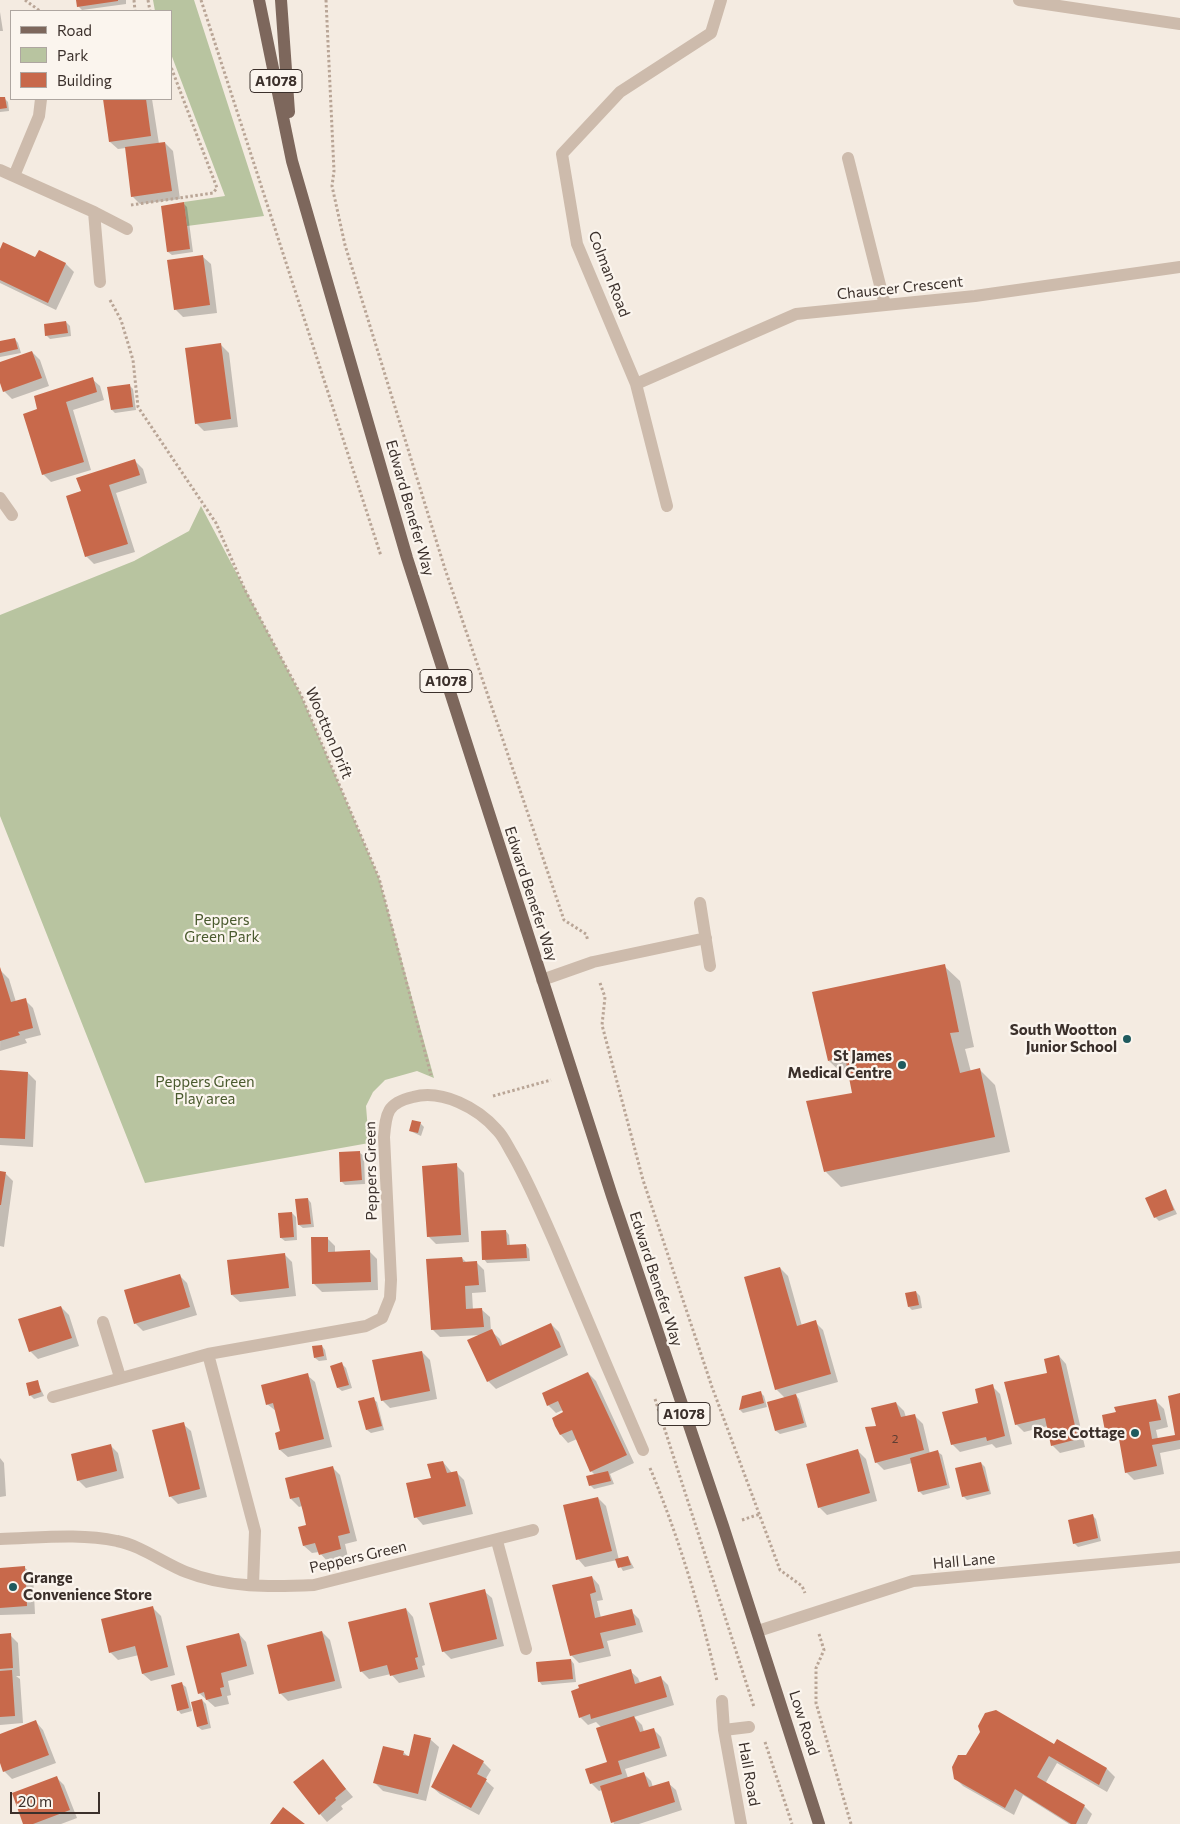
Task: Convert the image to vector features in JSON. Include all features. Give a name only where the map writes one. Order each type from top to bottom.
[{"type":"main road","name":"Edward Benefer Way","points":[[259,0],[292,162],[407,558],[633,1261],[758,1631]]},
{"type":"main road","name":"Edward Benefer Way","points":[[281,0],[292,162]]},
{"type":"main road","name":"Low Road","points":[[758,1631],[819,1824]]},
{"type":"street","name":"Colman Road","points":[[667,506],[636,384],[577,244],[562,154],[620,92],[711,32],[722,0]]},
{"type":"street","points":[[1019,0],[1180,24]]},
{"type":"street","points":[[14,176],[39,116],[40,100]]},
{"type":"street","points":[[848,158],[885,305]]},
{"type":"street","points":[[0,170],[94,212],[127,229]]},
{"type":"street","points":[[94,212],[100,282]]},
{"type":"street","name":"Chauscer Crescent","points":[[636,384],[796,314],[975,296],[1180,267]]},
{"type":"street","points":[[0,498],[12,515]]},
{"type":"street","points":[[700,903],[710,966]]},
{"type":"street","points":[[542,980],[593,962],[706,938]]},
{"type":"street","name":"Peppers Green","points":[[53,1397],[208,1354],[366,1326],[382,1318],[390,1298],[384,1138],[386,1116],[393,1105],[402,1099],[422,1094],[437,1095],[463,1104],[487,1119],[499,1131],[526,1178],[643,1450]]},
{"type":"street","points":[[103,1322],[120,1377]]},
{"type":"street","points":[[208,1354],[255,1531],[253,1585]]},
{"type":"street","name":"Peppers Green","points":[[0,1539],[86,1536],[120,1541],[188,1573],[220,1581],[253,1585],[314,1585],[533,1530]]},
{"type":"street","points":[[498,1540],[526,1649]]},
{"type":"street","name":"Hall Lane","points":[[758,1631],[913,1581],[1180,1557]]},
{"type":"street","name":"Hall Road","points":[[722,1701],[724,1730],[742,1824]]},
{"type":"street","name":"Hall Road","points":[[724,1730],[749,1727]]},
{"type":"path","points":[[25,0],[39,10]]},
{"type":"path","points":[[326,0],[334,171],[332,186],[345,245],[445,569],[564,920],[586,934],[605,997],[602,1025],[643,1180],[712,1387],[780,1570],[802,1586],[824,1650],[816,1668],[816,1703],[851,1824]]},
{"type":"path","points":[[94,212],[213,193],[217,188],[172,70]]},
{"type":"path","name":"Wootton Drift","points":[[100,282],[121,320],[133,360],[138,407],[216,523],[245,590],[301,695],[379,878],[437,1095]]},
{"type":"path","points":[[463,1104],[551,1080]]},
{"type":"path","points":[[643,1450],[685,1558],[700,1605],[722,1701]]},
{"type":"green space","points":[[153,0],[194,0],[264,216],[187,226],[184,202],[225,196],[172,57],[172,10],[155,10]]},
{"type":"green space","name":"Peppers Green Park","points":[[201,506],[301,695],[379,878],[434,1078],[417,1071],[385,1080],[373,1092],[366,1106],[369,1143],[145,1183],[0,816],[0,615],[134,561],[189,531]]},
{"type":"building","points":[[76,0],[118,0],[118,1],[77,7]]},
{"type":"building","points":[[0,97],[5,97],[7,108],[0,109]]},
{"type":"building","points":[[103,100],[146,100],[151,136],[109,142]]},
{"type":"building","points":[[165,142],[172,191],[131,197],[125,147]]},
{"type":"building","points":[[184,202],[190,249],[167,252],[161,206]]},
{"type":"building","points":[[3,242],[35,257],[39,250],[66,263],[48,303],[0,280],[0,249]]},
{"type":"building","points":[[203,255],[210,305],[174,310],[167,260]]},
{"type":"building","points":[[66,321],[68,333],[45,336],[44,324]]},
{"type":"building","points":[[15,338],[18,349],[0,353],[0,341]]},
{"type":"building","points":[[221,343],[231,419],[195,424],[185,348]]},
{"type":"building","points":[[32,351],[42,378],[3,392],[0,383],[0,362]]},
{"type":"building","points":[[93,377],[97,392],[66,402],[84,462],[42,475],[23,414],[37,409],[34,396]]},
{"type":"building","points":[[130,384],[133,407],[111,410],[107,387]]},
{"type":"building","points":[[135,459],[140,475],[109,485],[128,544],[85,557],[66,496],[81,491],[76,478]]},
{"type":"building","name":"St James Medical Centre","points":[[945,964],[959,1032],[950,1033],[960,1073],[980,1068],[995,1137],[824,1172],[806,1101],[852,1093],[845,1057],[828,1061],[812,992]]},
{"type":"building","points":[[0,967],[11,1002],[26,998],[33,1028],[18,1032],[20,1035],[0,1041]]},
{"type":"building","points":[[0,1070],[28,1072],[25,1139],[0,1138]]},
{"type":"building","points":[[412,1120],[421,1122],[418,1133],[409,1131]]},
{"type":"building","points":[[360,1151],[362,1180],[340,1182],[339,1152]]},
{"type":"building","points":[[457,1163],[461,1235],[427,1237],[422,1166]]},
{"type":"building","points":[[0,1171],[6,1172],[1,1205],[0,1205]]},
{"type":"building","points":[[1166,1189],[1174,1210],[1154,1218],[1145,1198]]},
{"type":"building","points":[[308,1198],[311,1224],[298,1225],[295,1199]]},
{"type":"building","points":[[292,1212],[294,1237],[280,1238],[278,1213]]},
{"type":"building","points":[[506,1230],[507,1245],[526,1244],[527,1258],[482,1260],[481,1231]]},
{"type":"building","points":[[311,1237],[328,1237],[328,1252],[370,1250],[371,1282],[312,1284]]},
{"type":"building","points":[[285,1253],[289,1288],[231,1295],[227,1260]]},
{"type":"building","points":[[462,1257],[463,1262],[477,1261],[479,1285],[465,1286],[466,1309],[482,1308],[484,1327],[431,1330],[426,1259]]},
{"type":"building","points":[[780,1267],[797,1326],[816,1320],[831,1374],[775,1390],[744,1277]]},
{"type":"building","points":[[180,1274],[190,1307],[134,1324],[124,1290]]},
{"type":"building","points":[[916,1291],[919,1305],[908,1307],[905,1293]]},
{"type":"building","points":[[61,1306],[72,1338],[29,1352],[18,1319]]},
{"type":"building","points":[[551,1323],[561,1347],[487,1382],[467,1340],[492,1329],[500,1346]]},
{"type":"building","points":[[322,1345],[324,1356],[314,1358],[312,1346]]},
{"type":"building","points":[[422,1351],[430,1391],[381,1401],[372,1360]]},
{"type":"building","points":[[1059,1355],[1078,1439],[1051,1446],[1045,1418],[1015,1425],[1004,1382],[1047,1373],[1044,1359]]},
{"type":"building","points":[[342,1362],[349,1385],[337,1388],[330,1366]]},
{"type":"building","points":[[588,1372],[627,1455],[590,1472],[572,1430],[560,1435],[555,1426],[552,1418],[563,1412],[558,1401],[547,1406],[542,1393]]},
{"type":"building","points":[[308,1373],[324,1439],[279,1450],[275,1433],[280,1431],[273,1403],[266,1405],[261,1385]]},
{"type":"building","points":[[38,1380],[41,1392],[29,1396],[26,1383]]},
{"type":"building","points":[[993,1384],[1005,1436],[987,1441],[986,1437],[951,1445],[942,1412],[978,1403],[975,1389]]},
{"type":"building","points":[[761,1391],[764,1403],[739,1410],[742,1396]]},
{"type":"building","name":"Rose Cottage","points":[[1180,1393],[1180,1440],[1152,1445],[1157,1466],[1125,1473],[1117,1428],[1105,1431],[1102,1415],[1116,1412],[1114,1407],[1156,1399],[1161,1420],[1149,1422],[1152,1439],[1175,1435],[1168,1396]]},
{"type":"building","points":[[796,1394],[804,1423],[775,1431],[767,1402]]},
{"type":"building","points":[[374,1397],[382,1426],[366,1430],[358,1401]]},
{"type":"building","points":[[896,1402],[901,1417],[915,1414],[924,1450],[875,1463],[865,1427],[876,1426],[871,1408]]},
{"type":"building","points":[[184,1422],[200,1489],[169,1497],[152,1430]]},
{"type":"building","points":[[111,1444],[117,1471],[77,1481],[71,1454]]},
{"type":"building","points":[[858,1449],[870,1493],[818,1508],[806,1464]]},
{"type":"building","points":[[938,1450],[947,1485],[918,1492],[910,1458]]},
{"type":"building","points":[[443,1461],[447,1473],[457,1471],[466,1506],[414,1518],[406,1483],[431,1478],[427,1464]]},
{"type":"building","points":[[981,1462],[989,1491],[962,1497],[955,1468]]},
{"type":"building","points":[[333,1466],[350,1533],[338,1536],[341,1549],[319,1555],[315,1543],[303,1546],[298,1527],[306,1525],[303,1512],[299,1497],[290,1499],[285,1478]]},
{"type":"building","points":[[608,1471],[611,1481],[589,1486],[586,1476]]},
{"type":"building","points":[[598,1497],[612,1551],[576,1560],[563,1505]]},
{"type":"building","points":[[1093,1514],[1098,1538],[1073,1544],[1068,1520]]},
{"type":"building","points":[[628,1556],[631,1565],[618,1568],[615,1559]]},
{"type":"building","name":"Grange Convenience Store","points":[[25,1566],[27,1606],[0,1608],[0,1568]]},
{"type":"building","points":[[592,1576],[596,1592],[590,1594],[595,1618],[632,1609],[636,1625],[600,1633],[604,1648],[570,1656],[552,1585]]},
{"type":"building","points":[[485,1589],[497,1639],[442,1652],[429,1603]]},
{"type":"building","points":[[153,1606],[168,1667],[142,1674],[135,1646],[109,1653],[101,1619]]},
{"type":"building","points":[[406,1608],[418,1657],[415,1658],[418,1669],[390,1676],[387,1665],[360,1672],[348,1622]]},
{"type":"building","points":[[322,1631],[335,1681],[279,1694],[267,1645]]},
{"type":"building","points":[[11,1633],[13,1668],[0,1669],[0,1634]]},
{"type":"building","points":[[239,1633],[247,1666],[221,1673],[224,1687],[220,1688],[222,1696],[206,1700],[204,1692],[198,1694],[186,1646]]},
{"type":"building","points":[[571,1659],[573,1679],[538,1682],[536,1662]]},
{"type":"building","points":[[631,1669],[635,1684],[661,1676],[667,1697],[591,1719],[590,1714],[579,1718],[571,1691],[579,1688],[578,1685]]},
{"type":"building","points":[[12,1670],[15,1716],[0,1717],[0,1671]]},
{"type":"building","points":[[182,1682],[189,1708],[177,1711],[171,1685]]},
{"type":"building","points":[[202,1699],[208,1724],[197,1727],[191,1702]]},
{"type":"building","points":[[996,1710],[1054,1744],[1057,1739],[1107,1768],[1099,1785],[1049,1756],[1037,1777],[1085,1805],[1076,1824],[1071,1824],[1015,1789],[1005,1808],[954,1779],[952,1767],[958,1755],[966,1755],[980,1732],[978,1726],[985,1713]]},
{"type":"building","points":[[634,1716],[640,1732],[654,1728],[660,1748],[618,1761],[622,1774],[590,1784],[585,1769],[607,1762],[596,1728]]},
{"type":"building","points":[[36,1720],[49,1755],[3,1772],[0,1763],[0,1734]]},
{"type":"building","points":[[414,1734],[431,1738],[418,1794],[373,1783],[383,1746],[404,1751],[403,1755],[409,1756]]},
{"type":"building","points":[[453,1744],[484,1761],[477,1774],[487,1779],[471,1808],[431,1787]]},
{"type":"building","points":[[323,1759],[346,1789],[319,1815],[293,1782]]},
{"type":"building","points":[[644,1772],[649,1787],[669,1781],[675,1802],[611,1823],[600,1786]]},
{"type":"building","points":[[57,1776],[70,1810],[33,1824],[23,1824],[12,1793]]},
{"type":"building","points":[[283,1807],[305,1824],[270,1824]]},
{"type":"place","name":"South Wootton Junior School","points":[[1127,1039]]},
{"type":"place","name":"St James Medical Centre","points":[[902,1065]]},
{"type":"place","name":"Rose Cottage","points":[[1135,1433]]},
{"type":"place","name":"Grange Convenience Store","points":[[13,1587]]},
{"type":"park label","name":"Peppers Green Play area","points":[[205,1090]]}]
